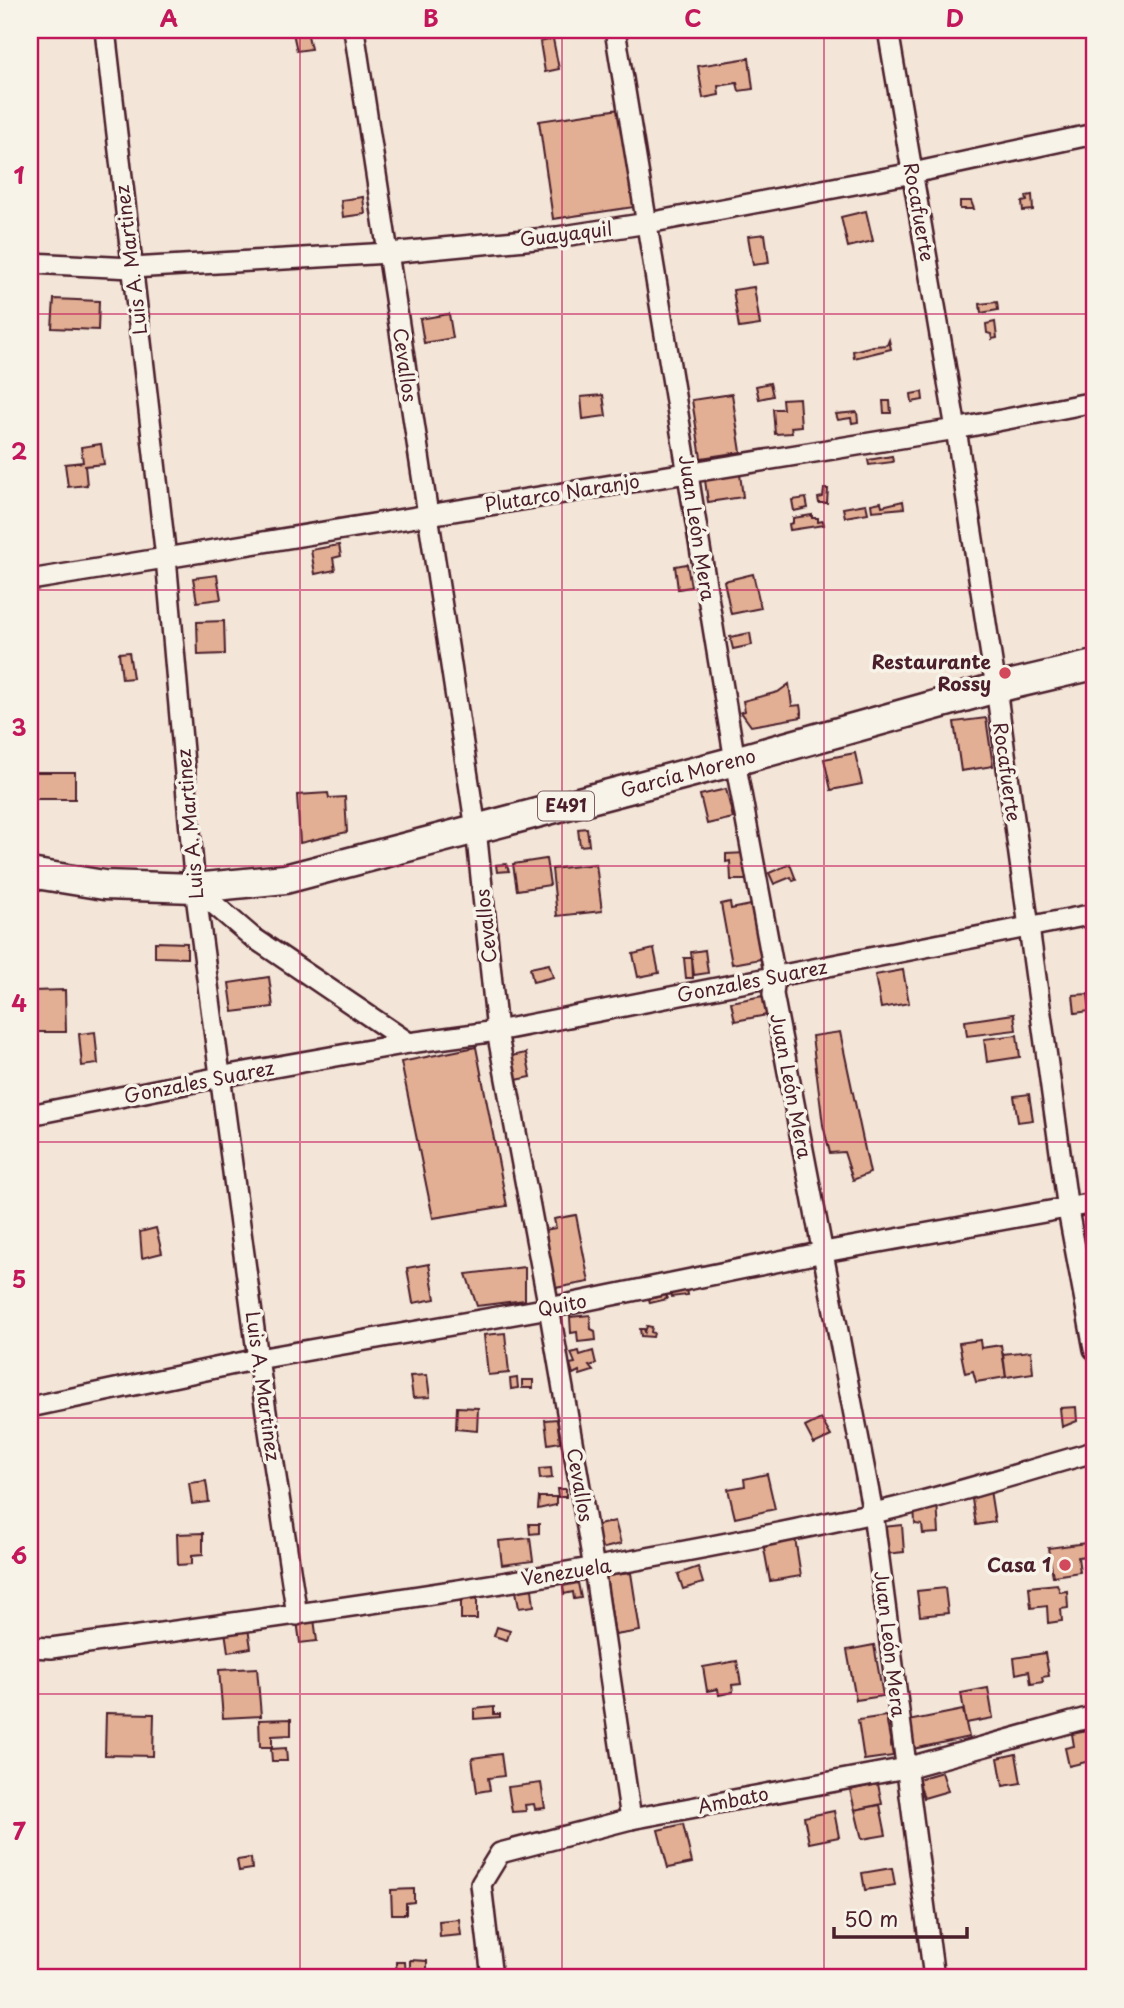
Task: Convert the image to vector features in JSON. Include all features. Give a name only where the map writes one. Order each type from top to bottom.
[{"type":"highway","name":"García Moreno","points":[[30,873],[104,885],[195,888],[285,879],[735,761],[996,688],[1094,665]]},
{"type":"street","name":"Luis A. Martinez","points":[[105,30],[166,558],[195,888],[258,1359],[297,1615]]},
{"type":"street","name":"Cevallos","points":[[354,30],[476,829],[497,1031],[550,1308],[594,1568],[632,1819]]},
{"type":"street","name":"Juan León Mera","points":[[615,30],[735,761],[775,976],[773,994],[873,1513],[934,1978]]},
{"type":"street","name":"Rocafuerte","points":[[888,30],[956,429],[996,688],[1068,1210],[1094,1349]]},
{"type":"street","name":"Guayaquil","points":[[30,264],[132,268],[389,253],[557,237],[648,223],[913,173],[1094,134]]},
{"type":"street","name":"Plutarco Naranjo","points":[[30,580],[956,429],[1094,401]]},
{"type":"street","points":[[195,888],[251,936],[409,1043]]},
{"type":"street","name":"Gonzales Suarez","points":[[30,1115],[409,1043],[497,1031],[1094,914]]},
{"type":"street","name":"Quito","points":[[30,1407],[258,1359],[550,1308],[824,1252],[1068,1210],[1094,1203]]},
{"type":"street","name":"Venezuela","points":[[30,1647],[51,1648],[297,1615],[594,1568],[873,1513],[1094,1452]]},
{"type":"street","name":"Ambato","points":[[492,1978],[481,1885],[500,1853],[632,1819],[906,1768],[1094,1716]]},
{"type":"building","points":[[307,31],[311,49],[297,51],[293,33]]},
{"type":"building","points":[[553,39],[559,69],[545,72],[540,42]]},
{"type":"building","points":[[749,58],[753,89],[739,91],[737,83],[718,86],[719,95],[703,98],[698,66]]},
{"type":"building","points":[[620,109],[634,207],[553,219],[539,121]]},
{"type":"building","points":[[1032,195],[1033,210],[1023,211],[1022,202],[1027,201],[1026,196]]},
{"type":"building","points":[[363,197],[365,214],[343,217],[341,200]]},
{"type":"building","points":[[960,201],[971,201],[974,209],[960,209]]},
{"type":"building","points":[[866,211],[873,241],[848,247],[841,217]]},
{"type":"building","points":[[765,234],[769,263],[753,265],[748,236]]},
{"type":"building","points":[[754,287],[760,325],[739,328],[733,290]]},
{"type":"building","points":[[54,299],[99,301],[98,330],[52,328]]},
{"type":"building","points":[[997,302],[998,310],[981,313],[980,304]]},
{"type":"building","points":[[449,314],[453,338],[424,343],[420,319]]},
{"type":"building","points":[[995,322],[997,338],[992,339],[991,334],[987,333],[986,324]]},
{"type":"building","points":[[889,340],[891,349],[854,358],[853,351],[887,345]]},
{"type":"building","points":[[770,383],[773,396],[759,399],[756,386]]},
{"type":"building","points":[[922,392],[923,400],[912,402],[911,394]]},
{"type":"building","points":[[732,394],[741,452],[701,458],[692,400]]},
{"type":"building","points":[[603,395],[606,416],[583,419],[581,397]]},
{"type":"building","points":[[799,398],[801,426],[791,427],[792,433],[775,434],[773,409],[783,409],[782,399]]},
{"type":"building","points":[[883,401],[890,401],[891,413],[884,413]]},
{"type":"building","points":[[857,412],[858,422],[852,423],[851,418],[838,420],[836,414]]},
{"type":"building","points":[[101,444],[104,464],[85,466],[87,485],[68,487],[65,464],[83,462],[81,447]]},
{"type":"building","points":[[892,456],[893,462],[869,465],[868,460]]},
{"type":"building","points":[[740,474],[743,497],[708,502],[705,480]]},
{"type":"building","points":[[824,489],[828,489],[827,503],[819,503],[818,498],[823,497]]},
{"type":"building","points":[[806,498],[808,508],[794,511],[792,500]]},
{"type":"building","points":[[903,501],[904,508],[872,511],[871,504],[881,502],[882,506]]},
{"type":"building","points":[[866,504],[868,513],[845,517],[843,508]]},
{"type":"building","points":[[812,515],[812,518],[818,518],[818,522],[823,521],[824,525],[790,530],[789,524],[793,523],[793,518]]},
{"type":"building","points":[[339,545],[341,556],[333,558],[335,570],[315,574],[311,550]]},
{"type":"building","points":[[687,564],[691,587],[678,589],[675,566]]},
{"type":"building","points":[[753,574],[761,608],[731,614],[724,581]]},
{"type":"building","points":[[217,575],[221,599],[197,602],[193,578]]},
{"type":"building","points":[[224,621],[225,654],[198,655],[197,622]]},
{"type":"building","points":[[750,633],[752,645],[733,649],[730,637]]},
{"type":"building","points":[[129,652],[133,678],[122,679],[119,653]]},
{"type":"building","points":[[789,684],[792,706],[800,705],[802,717],[751,726],[741,712],[745,711],[743,701],[778,692]]},
{"type":"building","points":[[986,718],[993,766],[961,771],[954,722]]},
{"type":"building","points":[[855,753],[862,784],[831,790],[824,759]]},
{"type":"building","points":[[30,772],[75,772],[75,799],[30,799]]},
{"type":"building","points":[[726,789],[733,818],[707,824],[700,795]]},
{"type":"building","points":[[328,793],[329,798],[345,797],[347,832],[300,843],[297,795]]},
{"type":"building","points":[[587,828],[589,845],[580,846],[578,829]]},
{"type":"building","points":[[746,853],[747,880],[731,880],[730,861],[726,862],[726,854]]},
{"type":"building","points":[[546,859],[550,885],[517,890],[513,864]]},
{"type":"building","points":[[506,864],[509,871],[497,872],[496,865]]},
{"type":"building","points":[[596,864],[602,911],[557,916],[552,869]]},
{"type":"building","points":[[790,864],[796,880],[793,881],[791,877],[774,884],[769,873]]},
{"type":"building","points":[[730,902],[731,909],[751,905],[761,959],[732,964],[721,904]]},
{"type":"building","points":[[155,942],[187,943],[187,958],[155,957]]},
{"type":"building","points":[[654,949],[659,973],[638,977],[633,954]]},
{"type":"building","points":[[705,950],[708,973],[694,975],[691,952]]},
{"type":"building","points":[[684,958],[692,958],[693,978],[686,978]]},
{"type":"building","points":[[549,964],[553,977],[533,982],[530,968]]},
{"type":"building","points":[[903,970],[909,1003],[881,1008],[875,975]]},
{"type":"building","points":[[269,977],[273,1007],[233,1012],[229,983]]},
{"type":"building","points":[[65,990],[66,1032],[33,1032],[32,991]]},
{"type":"building","points":[[1088,994],[1090,1011],[1075,1013],[1073,995]]},
{"type":"building","points":[[763,996],[767,1015],[735,1021],[731,1002]]},
{"type":"building","points":[[1014,1014],[1016,1030],[967,1036],[965,1021]]},
{"type":"building","points":[[95,1032],[98,1064],[82,1066],[79,1034]]},
{"type":"building","points":[[840,1032],[870,1173],[853,1180],[844,1152],[830,1153],[823,1125],[812,1036]]},
{"type":"building","points":[[1017,1035],[1020,1057],[987,1062],[984,1039]]},
{"type":"building","points":[[476,1047],[507,1206],[433,1218],[401,1062]]},
{"type":"building","points":[[526,1053],[531,1077],[516,1080],[511,1056]]},
{"type":"building","points":[[35,1070],[35,1102],[30,1103],[30,1071]]},
{"type":"building","points":[[1029,1094],[1033,1120],[1018,1122],[1014,1096]]},
{"type":"building","points":[[576,1215],[589,1282],[555,1288],[544,1230],[556,1228],[554,1219]]},
{"type":"building","points":[[156,1228],[162,1253],[142,1258],[140,1232]]},
{"type":"building","points":[[429,1264],[435,1299],[413,1303],[407,1268]]},
{"type":"building","points":[[525,1267],[525,1300],[477,1306],[466,1274]]},
{"type":"building","points":[[687,1288],[688,1295],[671,1297],[670,1291]]},
{"type":"building","points":[[666,1295],[667,1299],[650,1303],[649,1299]]},
{"type":"building","points":[[590,1315],[591,1329],[595,1331],[596,1340],[578,1342],[577,1332],[571,1333],[570,1317]]},
{"type":"building","points":[[647,1326],[652,1327],[653,1337],[641,1336],[640,1329],[645,1332]]},
{"type":"building","points":[[505,1333],[509,1373],[488,1375],[484,1335]]},
{"type":"building","points":[[980,1340],[981,1348],[1001,1345],[1006,1377],[976,1382],[973,1371],[965,1373],[959,1343]]},
{"type":"building","points":[[579,1351],[580,1355],[593,1351],[596,1364],[589,1366],[593,1371],[573,1374],[570,1364],[575,1363],[571,1353]]},
{"type":"building","points":[[1031,1351],[1033,1373],[1006,1377],[1003,1354]]},
{"type":"building","points":[[427,1375],[430,1397],[413,1398],[410,1376]]},
{"type":"building","points":[[517,1378],[518,1388],[511,1389],[510,1379]]},
{"type":"building","points":[[522,1380],[533,1380],[533,1388],[522,1388]]},
{"type":"building","points":[[457,1407],[478,1408],[477,1431],[456,1429]]},
{"type":"building","points":[[1076,1407],[1077,1421],[1062,1427],[1060,1408]]},
{"type":"building","points":[[557,1419],[560,1442],[548,1444],[545,1420]]},
{"type":"building","points":[[821,1419],[831,1436],[814,1444],[805,1427]]},
{"type":"building","points":[[551,1468],[552,1478],[540,1479],[539,1469]]},
{"type":"building","points":[[767,1474],[775,1509],[735,1518],[728,1489],[745,1486],[744,1479]]},
{"type":"building","points":[[206,1481],[209,1502],[192,1504],[189,1483]]},
{"type":"building","points":[[557,1489],[566,1489],[566,1497],[558,1497]]},
{"type":"building","points":[[990,1490],[995,1522],[976,1525],[971,1493]]},
{"type":"building","points":[[539,1497],[556,1497],[556,1505],[538,1509]]},
{"type":"building","points":[[937,1501],[939,1533],[923,1534],[922,1525],[915,1524],[914,1503]]},
{"type":"building","points":[[615,1521],[621,1544],[600,1549],[595,1526]]},
{"type":"building","points":[[529,1524],[539,1524],[539,1533],[530,1534]]},
{"type":"building","points":[[902,1525],[904,1552],[886,1554],[883,1527]]},
{"type":"building","points":[[203,1533],[203,1554],[192,1555],[192,1564],[178,1565],[177,1534]]},
{"type":"building","points":[[530,1538],[533,1561],[502,1565],[499,1541]]},
{"type":"building","points":[[795,1538],[801,1576],[770,1581],[763,1543]]},
{"type":"building","name":"Casa 1","points":[[1094,1542],[1094,1555],[1078,1557],[1080,1572],[1053,1576],[1048,1548]]},
{"type":"building","points":[[698,1567],[703,1583],[683,1589],[678,1574]]},
{"type":"building","points":[[631,1573],[640,1631],[615,1635],[606,1576]]},
{"type":"building","points":[[578,1583],[581,1598],[574,1599],[573,1592],[564,1594],[563,1586]]},
{"type":"building","points":[[1057,1584],[1060,1592],[1067,1591],[1068,1608],[1061,1609],[1062,1621],[1048,1623],[1047,1606],[1031,1608],[1029,1587]]},
{"type":"building","points":[[945,1588],[948,1613],[920,1616],[917,1591]]},
{"type":"building","points":[[532,1589],[534,1606],[519,1608],[516,1591]]},
{"type":"building","points":[[461,1596],[477,1597],[477,1619],[461,1619]]},
{"type":"building","points":[[314,1619],[317,1641],[300,1643],[297,1621]]},
{"type":"building","points":[[497,1627],[510,1631],[507,1640],[494,1636]]},
{"type":"building","points":[[248,1628],[251,1648],[228,1652],[225,1631]]},
{"type":"building","points":[[874,1645],[883,1696],[856,1700],[847,1650]]},
{"type":"building","points":[[1045,1653],[1049,1676],[1042,1677],[1043,1682],[1031,1684],[1029,1671],[1016,1674],[1014,1658]]},
{"type":"building","points":[[737,1661],[741,1684],[732,1685],[733,1692],[719,1695],[718,1689],[707,1691],[703,1667]]},
{"type":"building","points":[[257,1668],[261,1716],[223,1718],[219,1670]]},
{"type":"building","points":[[988,1688],[993,1718],[966,1723],[961,1693]]},
{"type":"building","points":[[494,1707],[494,1714],[500,1714],[500,1717],[474,1719],[474,1709]]},
{"type":"building","points":[[963,1710],[969,1737],[913,1749],[908,1721]]},
{"type":"building","points":[[106,1713],[154,1714],[153,1756],[105,1755]]},
{"type":"building","points":[[886,1716],[893,1756],[864,1760],[858,1720]]},
{"type":"building","points":[[291,1719],[291,1735],[272,1736],[272,1747],[260,1747],[259,1720]]},
{"type":"building","points":[[1092,1730],[1094,1760],[1069,1766],[1065,1748],[1074,1746],[1072,1734]]},
{"type":"building","points":[[286,1748],[287,1761],[272,1761],[271,1749]]},
{"type":"building","points":[[501,1754],[504,1776],[488,1778],[490,1790],[477,1792],[472,1758]]},
{"type":"building","points":[[1016,1754],[1021,1783],[1003,1786],[998,1758]]},
{"type":"building","points":[[942,1772],[948,1791],[924,1798],[918,1779]]},
{"type":"building","points":[[541,1783],[545,1808],[535,1809],[534,1804],[525,1805],[526,1811],[512,1812],[508,1787]]},
{"type":"building","points":[[878,1784],[882,1804],[855,1810],[850,1790]]},
{"type":"building","points":[[880,1805],[886,1835],[862,1839],[855,1810]]},
{"type":"building","points":[[834,1811],[839,1837],[809,1843],[804,1817]]},
{"type":"building","points":[[683,1824],[692,1863],[668,1868],[658,1830]]},
{"type":"building","points":[[251,1858],[252,1869],[239,1871],[237,1860]]},
{"type":"building","points":[[892,1868],[895,1885],[865,1890],[862,1873]]},
{"type":"building","points":[[414,1889],[414,1902],[406,1903],[406,1914],[392,1914],[391,1890]]},
{"type":"building","points":[[459,1919],[461,1935],[440,1937],[439,1921]]},
{"type":"building","points":[[410,1960],[427,1961],[427,1972],[410,1971]]},
{"type":"building","points":[[396,1962],[405,1962],[406,1978],[397,1978]]},
{"type":"place","name":"Restaurante Rossy","points":[[1005,673]]},
{"type":"place","name":"Casa 1","points":[[1065,1565]]}]
